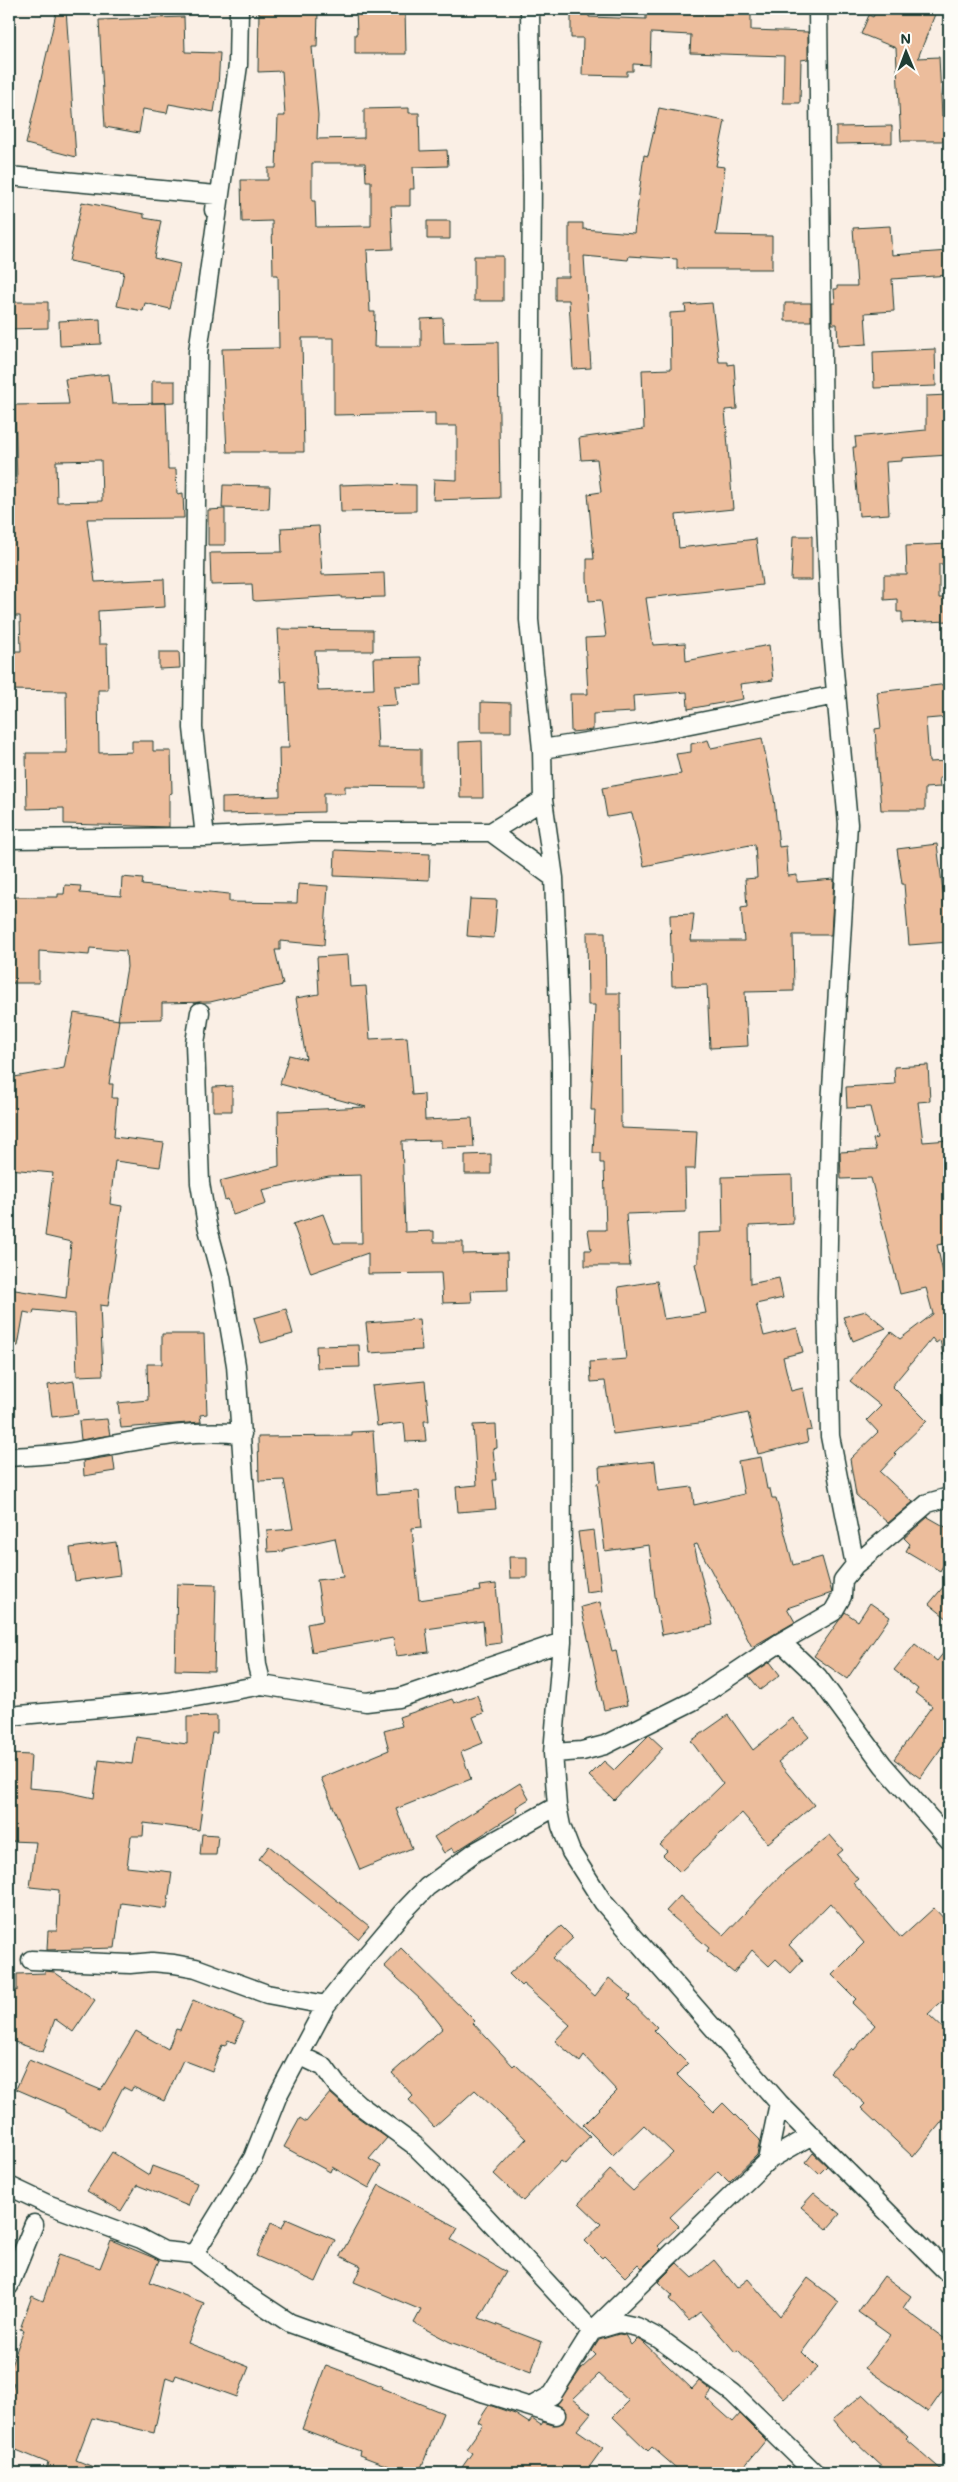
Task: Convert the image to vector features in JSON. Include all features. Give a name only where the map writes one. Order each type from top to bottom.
[{"type":"street","points":[[198,352],[238,65],[239,9]]},
{"type":"street","points":[[530,9],[532,188],[529,620],[542,749],[543,800],[554,878],[561,1060],[562,1642],[553,1753],[557,1806],[561,1826],[571,1852],[603,1902],[779,2103],[949,2274]]},
{"type":"street","points":[[818,9],[822,449],[831,638],[848,824],[830,1122],[826,1299],[830,1436],[855,1565]]},
{"type":"street","points":[[9,176],[216,195],[198,352],[193,728],[205,837]]},
{"type":"street","points":[[542,749],[650,732],[836,695]]},
{"type":"street","points":[[9,839],[205,837],[308,832],[491,832],[543,800]]},
{"type":"street","points":[[491,832],[554,878]]},
{"type":"street","points":[[200,1012],[195,1043],[200,1183],[207,1225],[221,1277],[236,1364],[257,1666],[262,1685]]},
{"type":"street","points":[[9,1457],[78,1451],[191,1432],[212,1431],[242,1434]]},
{"type":"street","points":[[553,1753],[582,1751],[605,1745],[693,1701],[781,1642],[833,1612],[842,1596],[843,1580],[855,1565],[928,1503],[949,1497]]},
{"type":"street","points":[[9,1716],[168,1702],[262,1685],[366,1702],[399,1698],[562,1642]]},
{"type":"street","points":[[781,1642],[818,1677],[883,1766],[949,1840]]},
{"type":"street","points":[[194,2254],[253,2158],[278,2095],[326,2005],[402,1913],[427,1887],[475,1852],[557,1806]]},
{"type":"street","points":[[30,1960],[174,1964],[196,1968],[267,1994],[326,2005]]},
{"type":"street","points":[[300,2056],[324,2067],[337,2085],[358,2104],[414,2144],[470,2200],[592,2331]]},
{"type":"street","points":[[767,2161],[779,2103]]},
{"type":"street","points":[[532,2406],[552,2396],[592,2331],[767,2161],[812,2135]]},
{"type":"street","points":[[9,2186],[47,2204],[141,2239],[164,2252],[194,2254],[243,2292],[290,2324],[484,2393],[532,2406],[556,2415]]},
{"type":"street","points":[[9,2286],[34,2224]]},
{"type":"street","points":[[592,2331],[619,2323],[637,2327],[658,2338],[733,2393],[815,2473]]},
{"type":"building","points":[[57,9],[66,9],[76,157],[26,144]]},
{"type":"building","points":[[259,9],[318,12],[317,47],[312,47],[318,115],[317,139],[364,138],[364,109],[409,108],[409,113],[419,113],[420,151],[447,150],[448,166],[413,167],[414,189],[410,189],[410,206],[391,206],[393,249],[367,250],[370,312],[375,312],[374,347],[421,347],[421,319],[443,318],[444,343],[498,342],[500,498],[433,500],[434,479],[457,480],[457,426],[435,426],[435,413],[334,415],[334,338],[302,338],[304,452],[227,452],[222,349],[279,348],[278,275],[273,275],[272,221],[242,222],[241,180],[268,180],[268,168],[276,168],[278,116],[285,116],[282,71],[258,72]],"holes":[[[312,163],[365,163],[366,181],[371,181],[371,226],[316,227],[315,201],[312,201]]]},
{"type":"building","points":[[356,9],[405,9],[406,54],[355,54],[355,34],[357,34]]},
{"type":"building","points":[[571,9],[589,9],[589,17],[646,19],[646,9],[751,9],[751,30],[808,32],[808,59],[801,60],[800,103],[783,103],[784,56],[690,53],[691,35],[651,33],[650,65],[633,64],[633,71],[627,71],[627,76],[582,75],[583,38],[571,38]]},
{"type":"building","points":[[877,9],[937,9],[918,58],[939,57],[942,116],[945,116],[945,141],[901,141],[896,48],[861,34],[869,15],[873,17]]},
{"type":"building","points":[[184,17],[185,52],[220,53],[214,112],[169,104],[167,113],[143,109],[139,133],[105,127],[99,20]]},
{"type":"building","points":[[659,108],[725,121],[716,166],[725,167],[716,235],[772,236],[772,269],[677,269],[677,259],[629,256],[628,260],[584,256],[591,368],[573,369],[569,300],[555,300],[555,277],[569,277],[569,223],[583,223],[583,229],[634,233],[644,155],[648,156]]},
{"type":"building","points":[[892,126],[892,143],[836,144],[836,127]]},
{"type":"building","points":[[82,202],[144,214],[144,218],[161,221],[154,258],[180,264],[170,309],[145,303],[143,311],[117,306],[124,272],[69,261]]},
{"type":"building","points":[[427,221],[450,221],[450,239],[427,239]]},
{"type":"building","points":[[890,226],[892,255],[949,251],[949,275],[892,279],[894,311],[865,313],[867,344],[838,346],[837,324],[832,324],[832,303],[835,303],[834,289],[837,289],[837,286],[857,286],[853,228]]},
{"type":"building","points":[[474,256],[503,256],[503,301],[474,301]]},
{"type":"building","points":[[9,302],[48,302],[48,328],[9,329]]},
{"type":"building","points":[[712,303],[719,362],[728,362],[728,365],[734,364],[737,409],[725,410],[733,509],[676,515],[679,548],[756,539],[762,585],[646,598],[653,645],[685,643],[686,661],[769,645],[773,680],[740,684],[743,699],[688,709],[687,692],[633,696],[634,712],[593,714],[593,730],[571,732],[570,694],[588,694],[585,638],[606,637],[601,600],[589,601],[587,579],[587,559],[594,559],[588,494],[601,492],[597,459],[581,460],[579,438],[644,429],[642,370],[671,369],[670,313],[686,312],[685,305]]},
{"type":"building","points":[[785,303],[811,303],[811,321],[785,321]]},
{"type":"building","points":[[100,319],[101,344],[60,346],[59,321]]},
{"type":"building","points":[[935,349],[936,386],[874,388],[873,352]]},
{"type":"building","points":[[109,374],[112,404],[166,403],[168,469],[176,469],[177,494],[183,493],[184,518],[87,519],[95,582],[164,579],[165,607],[98,611],[99,644],[107,644],[108,690],[98,690],[99,753],[132,752],[132,741],[153,741],[153,751],[171,751],[172,793],[169,794],[169,827],[64,824],[64,808],[27,809],[26,753],[67,753],[66,691],[9,690],[9,651],[21,651],[20,616],[9,616],[9,484],[17,484],[15,405],[69,404],[65,379]],"holes":[[[101,460],[102,501],[57,502],[56,461]]]},
{"type":"building","points":[[152,381],[175,381],[175,402],[152,403]]},
{"type":"building","points":[[949,395],[949,455],[902,458],[902,461],[886,462],[889,514],[859,516],[853,447],[856,447],[855,437],[926,430],[926,396]]},
{"type":"building","points":[[223,485],[270,486],[269,509],[222,508]]},
{"type":"building","points":[[340,485],[416,485],[416,511],[341,512]]},
{"type":"building","points":[[225,509],[225,545],[208,545],[208,510]]},
{"type":"building","points":[[319,526],[322,575],[384,573],[385,597],[341,598],[341,596],[256,601],[253,600],[252,584],[211,585],[210,553],[282,552],[281,528]]},
{"type":"building","points":[[793,536],[812,536],[812,580],[791,580]]},
{"type":"building","points":[[949,544],[949,564],[939,564],[939,598],[949,598],[949,621],[902,623],[902,612],[897,612],[897,599],[884,600],[884,575],[907,575],[906,546]]},
{"type":"building","points":[[278,629],[373,630],[373,651],[315,651],[318,691],[374,689],[373,658],[421,657],[422,685],[395,686],[397,705],[376,706],[378,748],[421,749],[421,787],[345,786],[345,793],[324,793],[324,812],[222,814],[222,798],[280,796],[279,748],[289,748],[286,681],[281,682]]},
{"type":"building","points":[[159,652],[179,652],[180,668],[159,669]]},
{"type":"building","points":[[949,684],[949,717],[926,719],[929,762],[949,761],[949,778],[939,778],[940,787],[925,788],[925,810],[881,810],[875,729],[881,728],[877,692]]},
{"type":"building","points":[[481,702],[511,703],[511,732],[481,732]]},
{"type":"building","points":[[762,738],[774,798],[779,847],[786,846],[788,876],[797,875],[797,882],[834,879],[831,935],[793,935],[794,991],[745,992],[748,1046],[710,1048],[707,985],[672,986],[670,915],[694,914],[691,941],[744,941],[741,908],[747,907],[745,879],[757,878],[755,844],[644,866],[632,813],[607,817],[602,788],[681,774],[676,754],[691,752],[691,744],[708,740],[711,748]]},
{"type":"building","points":[[482,741],[483,798],[460,798],[459,742]]},
{"type":"building","points":[[937,844],[945,907],[949,907],[949,942],[909,945],[904,884],[902,884],[897,849]]},
{"type":"building","points":[[335,850],[430,854],[429,880],[334,876]]},
{"type":"building","points":[[122,877],[143,879],[142,885],[229,894],[229,902],[297,903],[298,884],[328,886],[324,945],[280,941],[280,950],[275,950],[283,985],[210,1002],[162,1003],[162,1019],[118,1020],[127,967],[126,951],[90,948],[89,955],[39,951],[39,983],[9,983],[9,897],[58,897],[58,894],[64,894],[65,885],[81,886],[80,893],[121,896]]},
{"type":"building","points":[[470,899],[497,900],[494,938],[467,936]]},
{"type":"building","points":[[587,932],[605,932],[606,993],[620,993],[621,1128],[697,1131],[695,1169],[685,1169],[686,1212],[626,1214],[630,1266],[585,1266],[585,1250],[591,1250],[588,1230],[606,1230],[604,1163],[600,1163],[600,1153],[593,1153],[595,1110],[591,1110],[595,1005],[588,1005]]},
{"type":"building","points":[[348,955],[350,987],[366,986],[370,1039],[407,1037],[412,1095],[424,1094],[425,1120],[472,1118],[474,1147],[441,1148],[441,1140],[402,1141],[405,1232],[434,1231],[434,1242],[463,1242],[463,1254],[507,1253],[508,1290],[471,1291],[472,1302],[443,1303],[441,1273],[368,1274],[368,1253],[311,1273],[293,1224],[323,1214],[334,1243],[362,1243],[361,1175],[329,1176],[262,1190],[266,1204],[233,1215],[228,1199],[225,1200],[220,1181],[279,1166],[278,1111],[366,1107],[280,1084],[289,1055],[306,1059],[296,998],[319,994],[317,957]]},
{"type":"building","points":[[74,1013],[119,1020],[109,1084],[113,1084],[112,1098],[117,1098],[114,1137],[164,1143],[160,1167],[115,1161],[110,1204],[122,1206],[108,1306],[100,1305],[103,1375],[77,1376],[75,1314],[34,1310],[33,1314],[24,1312],[18,1346],[9,1346],[9,1289],[66,1298],[71,1242],[45,1236],[53,1173],[9,1169],[9,1078],[64,1068]]},
{"type":"building","points":[[928,1065],[930,1101],[918,1102],[923,1142],[949,1140],[949,1243],[937,1245],[949,1300],[949,1355],[943,1355],[940,1340],[936,1343],[932,1338],[892,1386],[927,1421],[894,1453],[896,1455],[880,1472],[913,1502],[888,1523],[856,1495],[850,1459],[878,1432],[867,1420],[881,1406],[850,1381],[891,1332],[900,1339],[933,1314],[926,1288],[900,1294],[871,1178],[841,1179],[840,1152],[876,1150],[873,1139],[877,1138],[870,1107],[847,1108],[846,1087],[895,1084],[894,1067]]},
{"type":"building","points":[[232,1086],[232,1111],[213,1111],[213,1087]]},
{"type":"building","points":[[491,1154],[491,1174],[465,1174],[465,1155]]},
{"type":"building","points":[[792,1175],[793,1224],[749,1226],[750,1284],[779,1278],[783,1298],[756,1304],[764,1336],[797,1328],[803,1352],[783,1357],[791,1391],[803,1388],[812,1430],[806,1431],[808,1442],[758,1454],[748,1413],[707,1422],[613,1434],[605,1381],[591,1382],[590,1362],[626,1359],[618,1287],[657,1281],[664,1319],[706,1313],[695,1264],[698,1263],[698,1233],[723,1232],[722,1177]]},
{"type":"building","points":[[286,1309],[293,1334],[261,1343],[254,1318]]},
{"type":"building","points":[[866,1311],[886,1328],[853,1341],[843,1317]]},
{"type":"building","points":[[419,1319],[422,1350],[369,1353],[366,1323]]},
{"type":"building","points":[[162,1334],[204,1334],[207,1414],[200,1415],[201,1422],[121,1428],[118,1403],[148,1400],[147,1364],[162,1364]]},
{"type":"building","points":[[359,1345],[360,1367],[317,1368],[316,1346]]},
{"type":"building","points":[[74,1381],[78,1414],[52,1417],[48,1385]]},
{"type":"building","points":[[425,1381],[429,1421],[424,1421],[426,1441],[406,1442],[404,1423],[377,1426],[372,1386]]},
{"type":"building","points":[[107,1419],[110,1435],[81,1440],[79,1421]]},
{"type":"building","points":[[496,1424],[497,1448],[493,1449],[496,1480],[493,1480],[496,1509],[458,1512],[456,1487],[477,1485],[473,1425]]},
{"type":"building","points":[[373,1431],[377,1494],[419,1491],[422,1527],[412,1528],[419,1600],[480,1591],[479,1586],[496,1584],[501,1643],[485,1645],[483,1621],[426,1629],[429,1652],[396,1656],[393,1638],[312,1652],[307,1624],[323,1621],[317,1580],[343,1577],[335,1538],[284,1549],[284,1551],[268,1552],[267,1531],[293,1529],[284,1480],[259,1481],[258,1437],[352,1436],[352,1432]]},
{"type":"building","points":[[113,1456],[115,1471],[84,1476],[83,1461]]},
{"type":"building","points":[[761,1457],[767,1489],[770,1489],[772,1498],[776,1498],[793,1565],[822,1557],[832,1593],[787,1608],[795,1622],[752,1647],[697,1544],[694,1545],[713,1625],[662,1635],[649,1545],[605,1551],[597,1483],[600,1482],[599,1467],[655,1461],[658,1491],[692,1487],[694,1505],[744,1494],[738,1461]]},
{"type":"building","points":[[928,1517],[949,1529],[949,1555],[940,1571],[906,1551],[910,1544],[904,1538]]},
{"type":"building","points":[[594,1530],[601,1590],[586,1592],[578,1532]]},
{"type":"building","points":[[116,1542],[120,1575],[75,1581],[70,1548]]},
{"type":"building","points":[[509,1557],[527,1557],[527,1578],[510,1578]]},
{"type":"building","points":[[949,1580],[949,1620],[929,1604]]},
{"type":"building","points":[[177,1584],[216,1585],[214,1671],[175,1670]]},
{"type":"building","points":[[600,1602],[612,1651],[616,1650],[627,1705],[604,1710],[581,1607]]},
{"type":"building","points":[[870,1603],[890,1617],[847,1679],[814,1656],[845,1612],[858,1621]]},
{"type":"building","points":[[915,1644],[937,1661],[949,1646],[949,1737],[920,1778],[894,1759],[932,1706],[915,1693],[918,1689],[894,1670]]},
{"type":"building","points":[[770,1662],[780,1675],[760,1690],[749,1676]]},
{"type":"building","points":[[477,1695],[484,1713],[473,1717],[483,1743],[461,1752],[471,1779],[396,1809],[412,1848],[360,1870],[321,1778],[389,1750],[384,1731],[402,1726],[399,1717],[452,1699],[454,1703]]},
{"type":"building","points":[[728,1715],[753,1750],[793,1718],[809,1737],[778,1762],[814,1805],[768,1843],[742,1813],[680,1872],[663,1855],[667,1851],[660,1845],[723,1784],[691,1741]]},
{"type":"building","points":[[217,1716],[217,1733],[212,1733],[199,1830],[144,1823],[143,1836],[131,1836],[127,1867],[172,1872],[167,1909],[121,1903],[115,1948],[47,1950],[48,1931],[57,1931],[59,1890],[30,1887],[36,1842],[9,1841],[9,1754],[31,1755],[29,1788],[62,1791],[94,1798],[99,1760],[132,1764],[136,1737],[187,1744],[187,1717]]},
{"type":"building","points":[[649,1735],[663,1748],[614,1800],[589,1776],[604,1761],[614,1770]]},
{"type":"building","points":[[520,1783],[529,1799],[516,1807],[518,1812],[455,1852],[452,1848],[444,1853],[434,1837]]},
{"type":"building","points":[[202,1834],[218,1835],[216,1855],[200,1855]]},
{"type":"building","points":[[830,1835],[843,1850],[837,1855],[858,1879],[853,1883],[901,1938],[934,1908],[949,1924],[949,1995],[928,2014],[949,2034],[949,2113],[913,2157],[861,2108],[865,2104],[830,2072],[852,2048],[854,2050],[875,2025],[852,2003],[856,1999],[832,1975],[864,1943],[830,1903],[789,1945],[803,1960],[791,1973],[776,1959],[769,1966],[752,1950],[734,1973],[707,1951],[709,1948],[666,1911],[680,1896],[724,1935],[785,1871]]},
{"type":"building","points":[[269,1846],[369,1926],[358,1939],[259,1859]]},
{"type":"building","points":[[561,1926],[573,1938],[552,1958],[595,1996],[609,1978],[631,1996],[628,1999],[657,2027],[654,2030],[688,2064],[677,2075],[714,2112],[723,2103],[760,2140],[757,2155],[729,2182],[718,2171],[670,2217],[679,2226],[658,2246],[661,2249],[642,2268],[638,2264],[625,2277],[604,2256],[602,2258],[585,2241],[601,2224],[579,2203],[610,2170],[633,2191],[673,2153],[644,2125],[613,2155],[583,2125],[617,2091],[584,2056],[580,2062],[555,2041],[570,2025],[523,1984],[521,1986],[509,1974]]},
{"type":"building","points":[[401,1948],[475,2021],[473,2023],[513,2066],[515,2064],[590,2136],[565,2164],[561,2161],[523,2201],[494,2174],[526,2139],[475,2090],[434,2127],[409,2100],[413,2096],[392,2073],[443,2028],[421,2000],[384,1966]]},
{"type":"building","points":[[45,1971],[54,1972],[95,2000],[73,2032],[55,2019],[43,2052],[9,2040],[9,1985],[17,1991],[17,1974],[45,1973]]},
{"type":"building","points":[[193,2000],[244,2022],[235,2043],[228,2040],[225,2046],[222,2045],[212,2071],[183,2060],[164,2101],[133,2087],[131,2091],[123,2087],[101,2130],[65,2112],[65,2110],[16,2089],[29,2060],[101,2090],[136,2031],[168,2049],[176,2029],[180,2030]]},
{"type":"building","points":[[330,2093],[352,2113],[387,2138],[369,2159],[381,2166],[369,2188],[332,2167],[330,2172],[284,2147],[300,2118],[306,2122]]},
{"type":"building","points":[[112,2152],[149,2175],[152,2166],[197,2183],[188,2206],[137,2185],[121,2211],[87,2191]]},
{"type":"building","points":[[813,2153],[827,2166],[819,2174],[806,2162]]},
{"type":"building","points":[[379,2185],[458,2228],[451,2240],[506,2272],[479,2318],[542,2342],[531,2372],[450,2342],[414,2323],[421,2310],[354,2282],[361,2266],[340,2256]]},
{"type":"building","points":[[814,2193],[840,2214],[827,2229],[801,2207]]},
{"type":"building","points":[[286,2219],[335,2240],[316,2282],[256,2256],[271,2223],[282,2228]]},
{"type":"building","points":[[111,2240],[159,2260],[150,2282],[204,2303],[188,2343],[249,2367],[237,2397],[176,2375],[174,2380],[166,2377],[154,2433],[92,2418],[76,2460],[108,2473],[45,2473],[48,2463],[9,2447],[9,2396],[14,2383],[9,2382],[9,2371],[24,2330],[20,2329],[32,2296],[43,2301],[59,2254],[100,2268]]},
{"type":"building","points":[[714,2260],[737,2288],[748,2279],[780,2316],[808,2278],[839,2302],[802,2352],[818,2368],[784,2399],[738,2350],[735,2352],[700,2312],[689,2321],[669,2299],[673,2296],[658,2282],[677,2263],[693,2278]]},
{"type":"building","points":[[884,2276],[911,2296],[903,2308],[949,2342],[949,2382],[928,2412],[865,2368],[890,2335],[858,2312]]},
{"type":"building","points":[[619,2334],[625,2335],[631,2345],[637,2339],[643,2342],[692,2389],[699,2381],[712,2391],[706,2398],[733,2422],[740,2414],[766,2440],[739,2473],[682,2473],[652,2447],[648,2451],[613,2417],[629,2401],[599,2374],[573,2399],[591,2413],[577,2430],[603,2448],[585,2473],[458,2473],[472,2453],[466,2449],[483,2425],[478,2422],[489,2405],[515,2414],[529,2423],[532,2419],[541,2425],[543,2422],[553,2425],[563,2423],[566,2412],[557,2404],[581,2369],[596,2355],[592,2351],[599,2340]]},
{"type":"building","points":[[326,2365],[382,2386],[381,2388],[443,2413],[419,2473],[406,2473],[359,2455],[360,2451],[302,2429]]},
{"type":"building","points":[[863,2394],[908,2437],[906,2439],[945,2473],[889,2473],[855,2441],[853,2443],[833,2419]]}]
